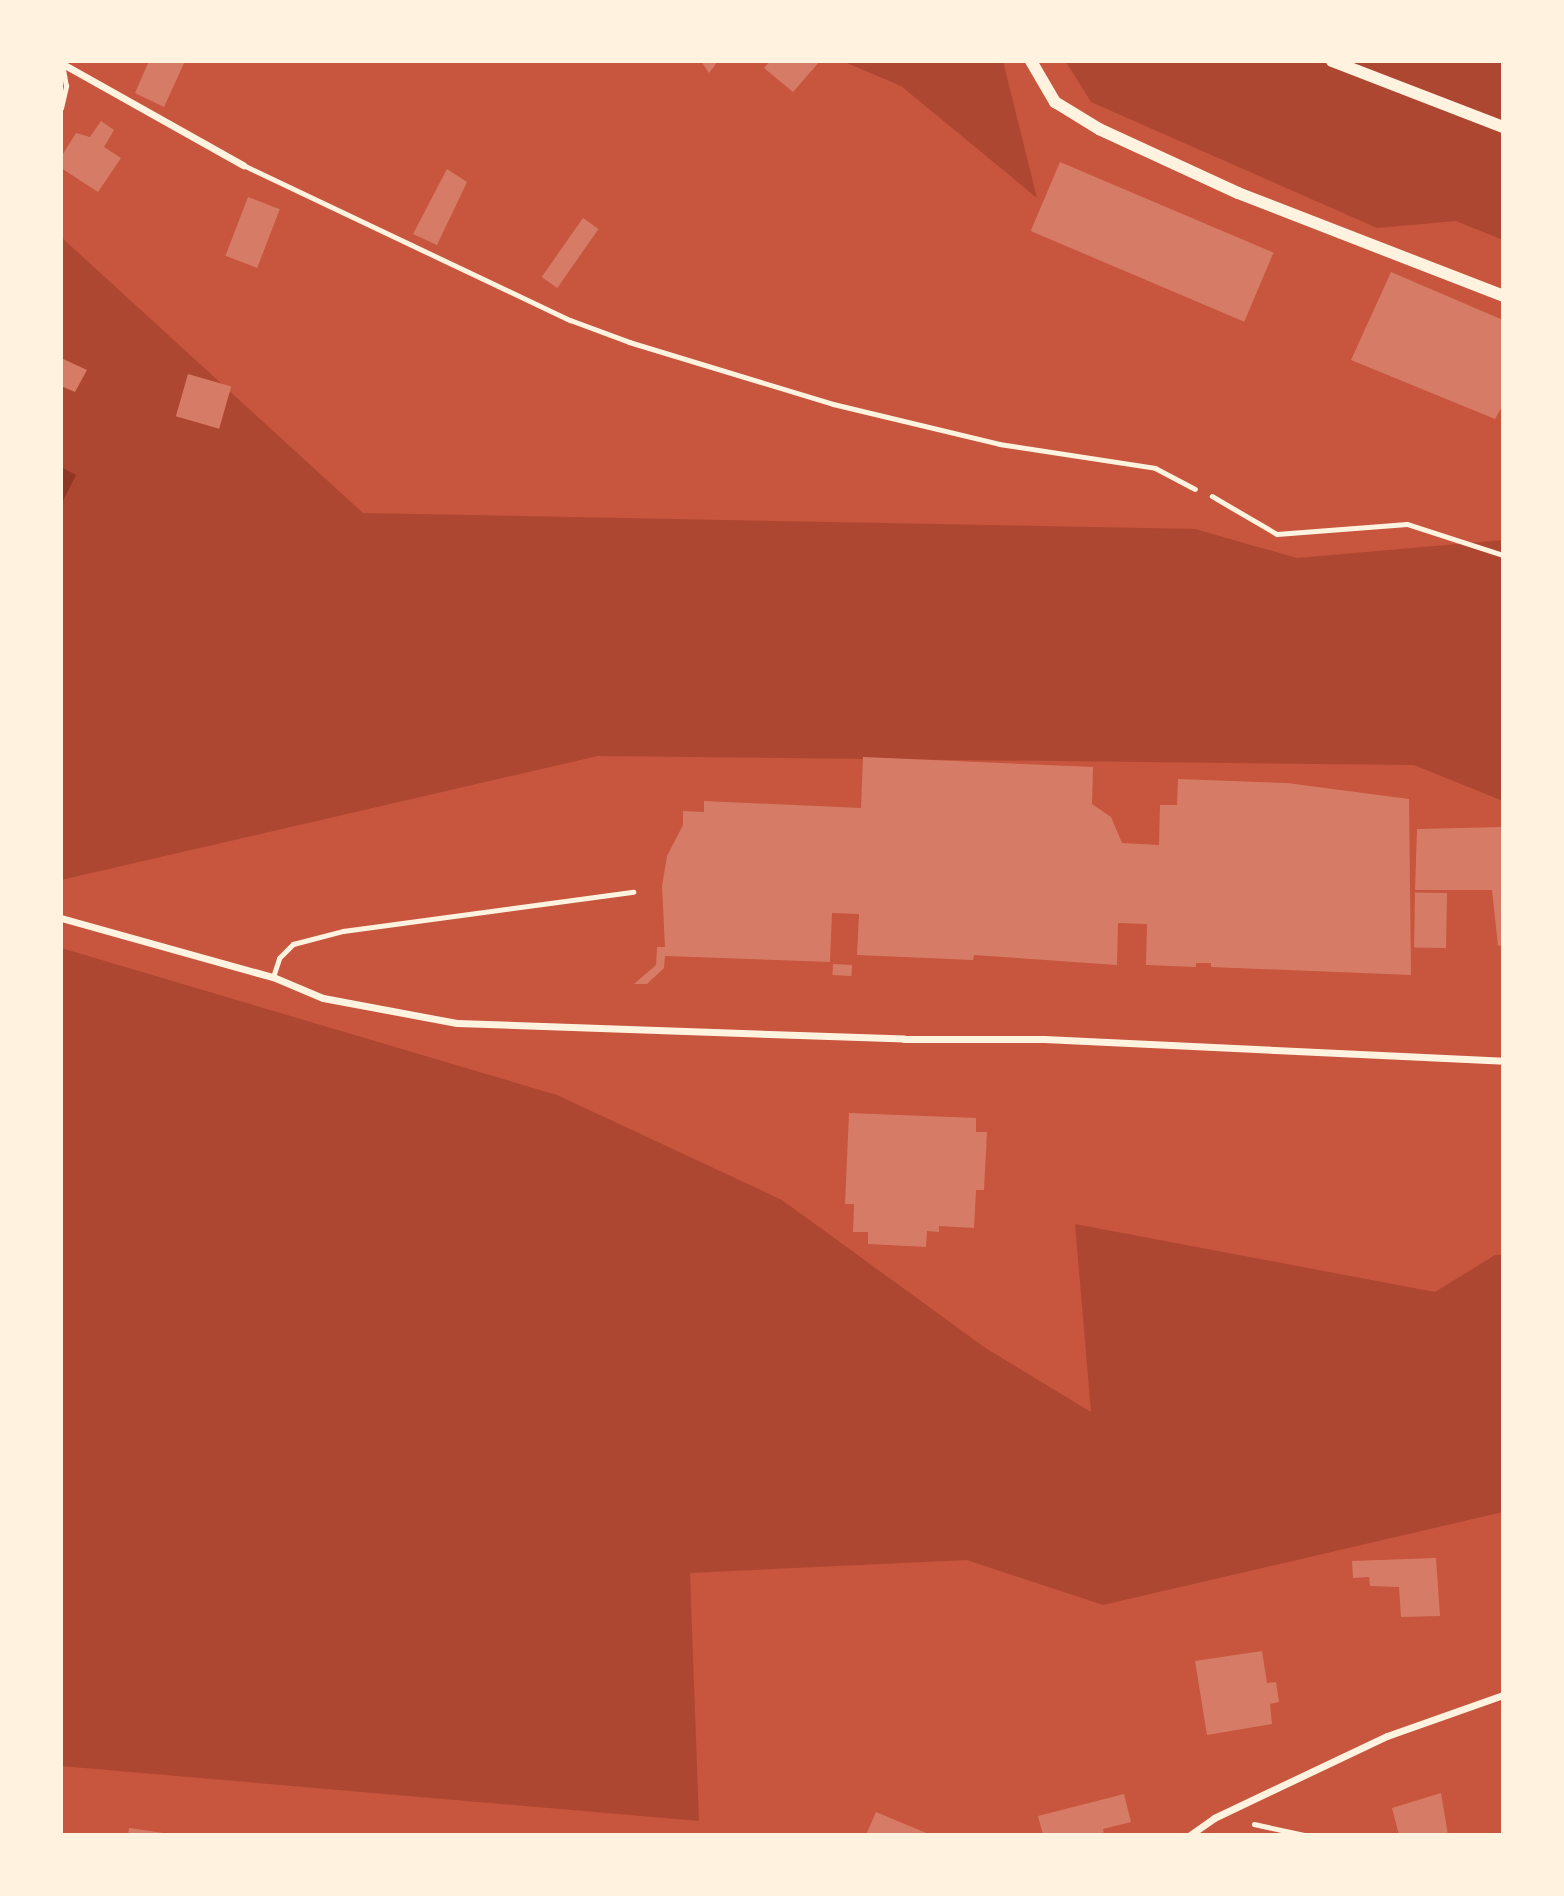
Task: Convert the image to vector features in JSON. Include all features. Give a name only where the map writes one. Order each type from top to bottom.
[{"type":"street","points":[[1031,61],[1055,102],[1099,129],[1238,192],[1503,296]]},
{"type":"street","points":[[1332,61],[1503,127]]},
{"type":"street","points":[[62,64],[243,165]]},
{"type":"street","points":[[61,918],[273,977],[323,998],[457,1023],[904,1040],[1044,1039],[1503,1062]]},
{"type":"street","points":[[1190,1835],[1214,1818],[1387,1736],[1503,1695]]},
{"type":"lane","points":[[61,108],[66,86],[62,64]]},
{"type":"lane","points":[[243,165],[570,320],[629,342],[833,404],[999,444],[1156,468],[1195,489]]},
{"type":"lane","points":[[273,977],[279,958],[293,944],[343,931],[633,892]]},
{"type":"path","points":[[1195,489],[1277,534],[1407,524],[1503,555]]},
{"type":"path","points":[[1241,1826],[1252,1824],[1304,1835]]},
{"type":"shaded area","points":[[842,61],[1003,61],[1037,198],[901,86]]},
{"type":"shaded area","points":[[1503,61],[1503,240],[1456,221],[1377,228],[1091,102],[1066,62]]},
{"type":"shaded area","points":[[61,237],[363,513],[1195,529],[1297,558],[1503,540],[1503,801],[1414,765],[598,756],[61,880]]},
{"type":"shaded area","points":[[61,467],[76,475],[62,503],[61,502]]},
{"type":"shaded area","points":[[61,948],[557,1095],[782,1200],[987,1349],[1091,1412],[1075,1224],[1435,1292],[1495,1255],[1503,1255],[1503,1512],[1103,1605],[967,1560],[690,1573],[699,1821],[61,1766]]},
{"type":"building","points":[[149,61],[185,61],[164,107],[135,93]]},
{"type":"building","points":[[701,61],[718,61],[709,73]]},
{"type":"building","points":[[770,61],[820,61],[793,92],[764,68]]},
{"type":"building","points":[[101,121],[114,130],[104,147],[121,158],[98,192],[61,168],[61,157],[76,133],[90,137]]},
{"type":"building","points":[[1060,162],[1274,253],[1244,322],[1031,231]]},
{"type":"building","points":[[447,169],[467,182],[437,245],[413,234]]},
{"type":"building","points":[[248,197],[280,209],[257,268],[225,256]]},
{"type":"building","points":[[583,218],[599,229],[557,288],[542,277]]},
{"type":"building","points":[[1391,272],[1503,320],[1503,405],[1495,419],[1351,360]]},
{"type":"building","points":[[61,358],[87,370],[75,392],[61,386]]},
{"type":"building","points":[[188,374],[231,386],[219,429],[176,416]]},
{"type":"building","points":[[863,757],[1093,767],[1092,804],[1111,817],[1122,843],[1159,845],[1160,805],[1177,805],[1178,779],[1287,783],[1409,799],[1411,975],[1211,967],[1211,963],[1196,963],[1196,967],[1146,965],[1147,924],[1118,923],[1117,965],[974,955],[973,960],[857,955],[859,914],[832,913],[830,962],[665,956],[664,968],[647,984],[634,984],[656,965],[657,947],[665,947],[662,886],[667,856],[683,825],[683,811],[704,812],[704,801],[861,808]]},
{"type":"building","points":[[1503,827],[1503,945],[1498,946],[1492,890],[1415,890],[1417,829]]},
{"type":"building","points":[[1415,892],[1447,893],[1446,948],[1414,947]]},
{"type":"building","points":[[833,964],[852,965],[851,976],[832,975]]},
{"type":"building","points":[[849,1113],[976,1118],[976,1132],[987,1132],[984,1190],[976,1190],[974,1228],[939,1226],[939,1232],[927,1231],[926,1247],[868,1244],[868,1232],[853,1232],[854,1204],[845,1204]]},
{"type":"building","points":[[1436,1558],[1440,1616],[1401,1617],[1399,1587],[1370,1586],[1369,1577],[1353,1578],[1352,1561]]},
{"type":"building","points":[[1262,1651],[1267,1683],[1276,1682],[1279,1702],[1270,1704],[1272,1724],[1207,1735],[1195,1661]]},
{"type":"building","points":[[1441,1793],[1448,1835],[1399,1835],[1392,1808]]},
{"type":"building","points":[[1124,1794],[1131,1822],[1103,1829],[1104,1835],[1043,1835],[1038,1816]]},
{"type":"building","points":[[876,1812],[931,1835],[866,1835]]},
{"type":"building","points":[[129,1828],[164,1833],[164,1835],[128,1835]]}]
